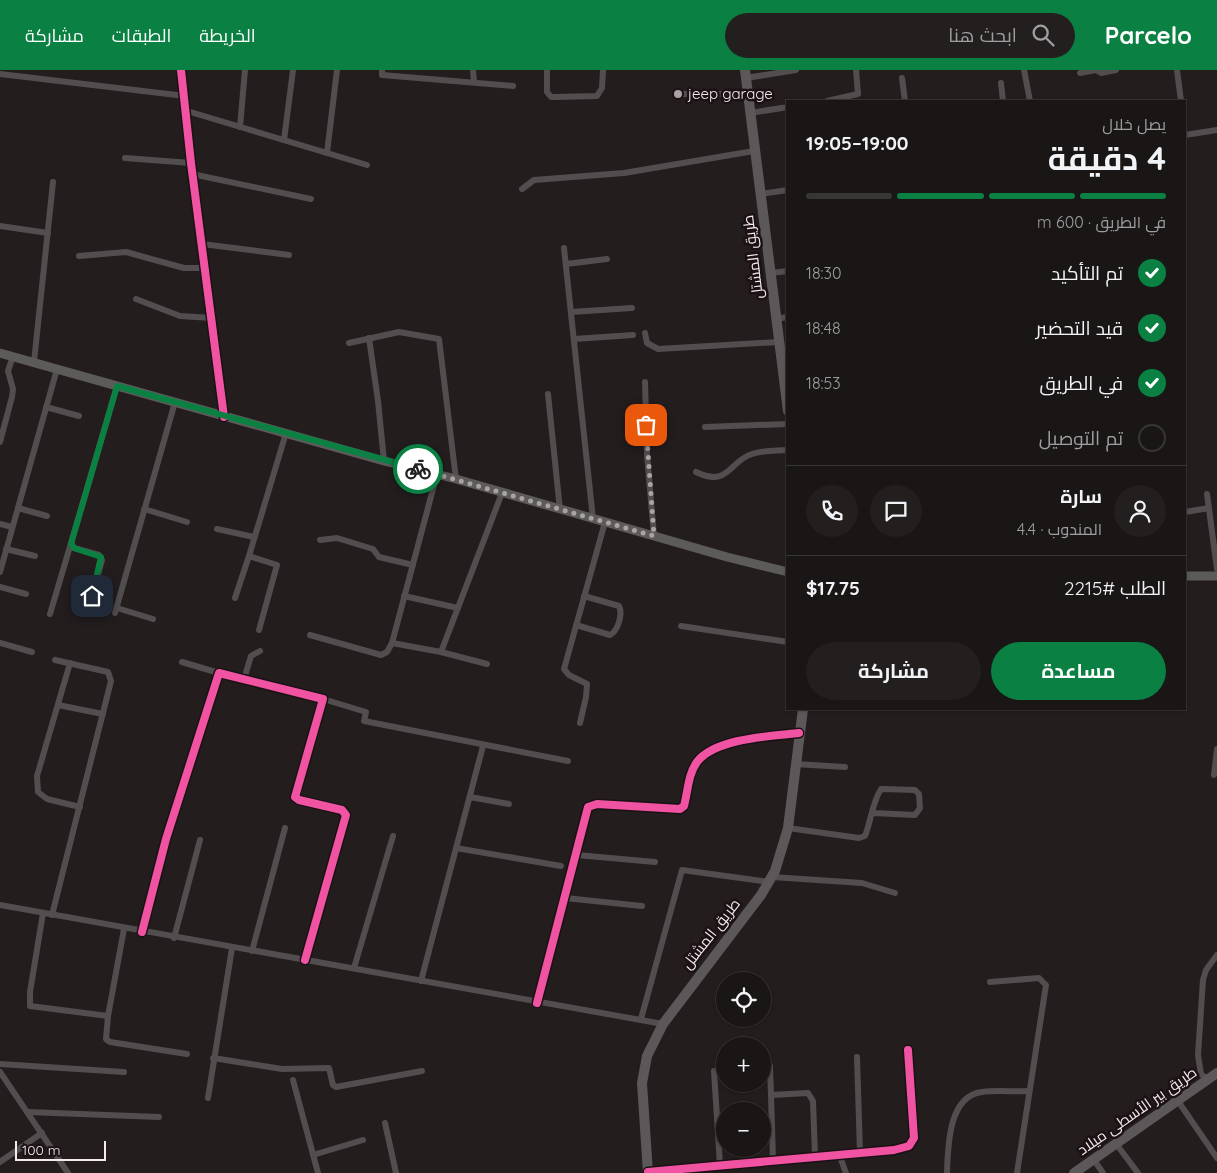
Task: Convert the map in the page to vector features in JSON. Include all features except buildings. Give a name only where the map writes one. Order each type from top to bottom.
[{"type":"main road","name":"طريق المشتل","points":[[746,74],[775,319],[778,342],[784,356],[786,384]]},
{"type":"main road","points":[[0,353],[224,417],[456,479],[560,510],[786,571]]},
{"type":"main road","points":[[1186,576],[1217,576]]},
{"type":"main road","name":"طريق المشتل","points":[[648,1173],[642,1082],[647,1056],[663,1024],[770,879],[782,854],[788,828],[803,710]]},
{"type":"main road","name":"طريق بير الأسطى ميلاد","points":[[1074,1173],[1217,1073]]},
{"type":"street","points":[[181,70],[187,111],[192,174],[224,417]]},
{"type":"street","points":[[240,127],[245,70]]},
{"type":"street","points":[[284,140],[293,70]]},
{"type":"street","points":[[327,153],[337,70]]},
{"type":"street","points":[[382,70],[382,75],[513,86]]},
{"type":"street","points":[[473,70],[474,82]]},
{"type":"street","points":[[546,70],[547,92],[551,97],[556,98],[597,96],[602,88],[604,70]]},
{"type":"street","points":[[746,74],[796,70]]},
{"type":"street","points":[[831,100],[858,94],[856,70]]},
{"type":"street","points":[[1024,70],[1030,100]]},
{"type":"street","points":[[1080,73],[1096,70],[1101,73],[1116,70]]},
{"type":"street","points":[[1177,70],[1181,100]]},
{"type":"street","points":[[0,74],[184,96]]},
{"type":"street","points":[[902,78],[905,100]]},
{"type":"street","points":[[1001,83],[1004,100]]},
{"type":"street","points":[[678,94],[747,94]]},
{"type":"street","points":[[750,113],[786,107]]},
{"type":"street","points":[[187,111],[367,165]]},
{"type":"street","points":[[1186,134],[1217,130]]},
{"type":"street","points":[[522,189],[534,180],[624,173],[754,151]]},
{"type":"street","points":[[125,158],[191,162]]},
{"type":"street","points":[[192,174],[311,199]]},
{"type":"street","points":[[34,362],[53,182]]},
{"type":"street","points":[[760,194],[786,190]]},
{"type":"street","points":[[0,226],[48,233]]},
{"type":"street","points":[[202,244],[289,255]]},
{"type":"street","points":[[564,248],[593,519]]},
{"type":"street","points":[[79,256],[126,252],[184,268],[205,268]]},
{"type":"street","points":[[566,264],[607,259]]},
{"type":"street","points":[[770,274],[786,271]]},
{"type":"street","points":[[136,299],[180,316],[212,318]]},
{"type":"street","points":[[571,312],[632,308]]},
{"type":"street","points":[[775,319],[786,317]]},
{"type":"street","points":[[349,343],[399,332],[439,339],[456,479]]},
{"type":"street","points":[[645,332],[648,343],[658,349],[778,342]]},
{"type":"street","points":[[574,339],[633,335]]},
{"type":"street","points":[[369,338],[384,461]]},
{"type":"street","points":[[0,442],[12,397],[13,389],[8,371],[13,356]]},
{"type":"street","points":[[0,572],[57,369]]},
{"type":"street","points":[[645,382],[647,445],[654,536]]},
{"type":"street","points":[[50,614],[117,386]]},
{"type":"street","points":[[548,394],[560,510]]},
{"type":"street","points":[[153,619],[116,610],[175,402]]},
{"type":"street","points":[[46,407],[79,416]]},
{"type":"street","points":[[704,427],[786,424]]},
{"type":"street","points":[[235,598],[286,433]]},
{"type":"street","points":[[696,472],[707,476],[719,476],[734,469],[751,454],[786,450]]},
{"type":"street","points":[[310,635],[381,655],[387,652],[392,643],[437,474]]},
{"type":"street","points":[[441,652],[502,493]]},
{"type":"street","points":[[1207,494],[1217,570]]},
{"type":"street","points":[[18,508],[48,516]]},
{"type":"street","points":[[1186,512],[1209,508]]},
{"type":"street","points":[[144,509],[187,522]]},
{"type":"street","points":[[580,723],[587,684],[569,675],[564,669],[605,522]]},
{"type":"street","points":[[0,524],[12,527]]},
{"type":"street","points":[[217,529],[254,537]]},
{"type":"street","points":[[320,540],[337,538],[373,549],[379,556],[413,565]]},
{"type":"street","points":[[71,544],[74,548],[99,555],[102,560],[87,614]]},
{"type":"street","points":[[6,549],[34,556]]},
{"type":"street","points":[[249,556],[277,565],[260,630]]},
{"type":"street","points":[[0,587],[26,594]]},
{"type":"street","points":[[404,596],[458,608]]},
{"type":"street","points":[[576,625],[610,635],[615,631],[620,613],[619,606],[584,596]]},
{"type":"street","points":[[681,626],[786,642]]},
{"type":"street","points":[[0,643],[32,652]]},
{"type":"street","points":[[392,643],[441,652],[487,664]]},
{"type":"street","points":[[244,679],[251,656],[260,651]]},
{"type":"street","points":[[52,915],[111,676],[108,672],[55,660]]},
{"type":"street","points":[[182,662],[366,712],[364,721],[568,761]]},
{"type":"street","points":[[70,663],[38,776],[38,792],[47,798],[80,807]]},
{"type":"street","points":[[142,932],[166,839],[219,673]]},
{"type":"street","points":[[305,960],[346,815],[342,810],[299,800],[295,796],[323,699]]},
{"type":"street","points":[[58,705],[103,714]]},
{"type":"street","points":[[538,1003],[577,855],[586,810],[591,805],[680,809],[684,806],[691,774],[698,760],[730,742],[800,733]]},
{"type":"street","points":[[421,981],[484,746]]},
{"type":"street","points":[[1214,775],[1217,748]]},
{"type":"street","points":[[795,764],[845,767]]},
{"type":"street","points":[[788,828],[859,838],[865,836],[869,817],[873,812],[881,789],[915,790],[919,794],[920,808],[915,815],[873,812]]},
{"type":"street","points":[[470,797],[509,804]]},
{"type":"street","points":[[252,951],[285,828]]},
{"type":"street","points":[[354,968],[393,836]]},
{"type":"street","points":[[174,938],[200,840]]},
{"type":"street","points":[[456,848],[561,866]]},
{"type":"street","points":[[577,855],[656,862]]},
{"type":"street","points":[[641,1020],[682,870],[770,879],[862,883],[895,893]]},
{"type":"street","points":[[565,898],[642,906]]},
{"type":"street","points":[[0,905],[174,938],[354,968],[538,1003],[663,1024]]},
{"type":"street","points":[[43,913],[30,992],[30,1006],[108,1016]]},
{"type":"street","points":[[124,929],[105,1035],[110,1042],[187,1054]]},
{"type":"street","points":[[208,1098],[232,948]]},
{"type":"street","points":[[1207,1080],[1201,1074],[1198,1055],[1203,980],[1206,970],[1217,955]]},
{"type":"street","points":[[990,982],[1040,978],[1046,985],[1017,1173]]},
{"type":"street","points":[[648,1173],[908,1146],[914,1138],[908,1050]]},
{"type":"street","points":[[857,1057],[860,1152]]},
{"type":"street","points":[[214,1058],[282,1070],[329,1068],[333,1085],[336,1087],[422,1071]]},
{"type":"street","points":[[0,1064],[124,1072]]},
{"type":"street","points":[[0,1072],[68,1173]]},
{"type":"street","points":[[714,1072],[720,1165]]},
{"type":"street","points":[[293,1080],[318,1173]]},
{"type":"street","points":[[947,1173],[951,1124],[960,1106],[968,1097],[981,1092],[1029,1091]]},
{"type":"street","points":[[771,1092],[773,1160]]},
{"type":"street","points":[[771,1095],[808,1093],[811,1096],[813,1100],[815,1156]]},
{"type":"street","points":[[1178,1102],[1217,1158]]},
{"type":"street","points":[[28,1112],[159,1117]]},
{"type":"street","points":[[385,1123],[396,1173]]},
{"type":"street","points":[[0,1162],[42,1133]]},
{"type":"street","points":[[313,1155],[363,1140]]},
{"type":"street","points":[[1117,1144],[1138,1173]]},
{"type":"street","points":[[839,1154],[846,1173]]},
{"type":"street","points":[[1094,1160],[1102,1173]]},
{"type":"cycle path","points":[[181,70],[191,163],[224,417]]},
{"type":"cycle path","points":[[142,932],[166,839],[219,673],[323,699],[295,797],[299,800],[342,810],[346,815],[305,960]]},
{"type":"cycle path","points":[[537,1003],[588,807],[597,804],[680,809],[684,806],[694,767],[705,754],[730,743],[760,737],[799,733]]},
{"type":"cycle path","points":[[648,1172],[894,1150],[909,1146],[914,1138],[908,1050]]},
{"type":"way so far","points":[[418,469],[654,536],[646,425]]},
{"type":"place","name":"jeep garage","points":[[678,94]]},
{"type":"route","points":[[92,596],[102,560],[101,557],[74,548],[71,544],[117,386],[418,469]]}]
